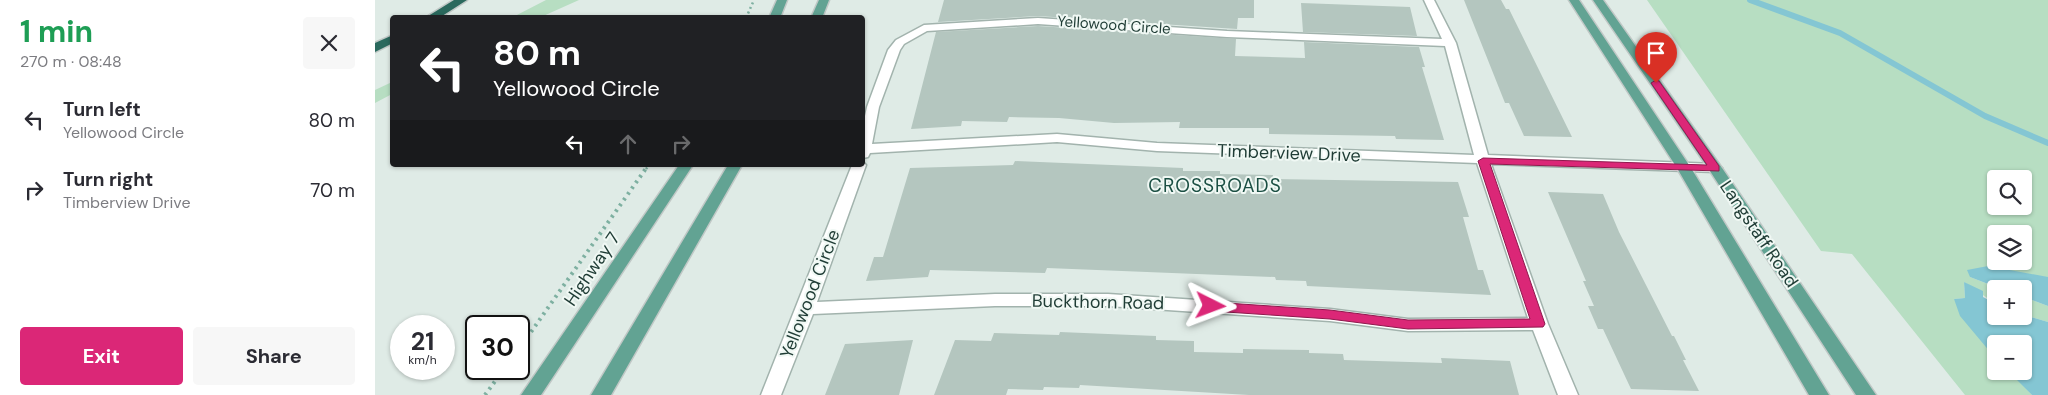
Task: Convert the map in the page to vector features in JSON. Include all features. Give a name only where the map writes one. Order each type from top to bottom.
[{"type":"highway","points":[[435,15],[462,0]]},
{"type":"highway","points":[[375,48],[390,40]]},
{"type":"main road","points":[[775,15],[782,0]]},
{"type":"main road","points":[[817,15],[824,0]]},
{"type":"main road","name":"Langstaff Road","points":[[1574,0],[1684,168],[1819,395]]},
{"type":"main road","name":"Langstaff Road","points":[[1598,0],[1715,168],[1866,395]]},
{"type":"main road","name":"Highway 7","points":[[531,395],[685,167]]},
{"type":"main road","points":[[601,395],[734,167]]},
{"type":"street","points":[[1429,0],[1451,42],[1483,161],[1539,324],[1568,395]]},
{"type":"street","name":"Yellowood Circle","points":[[865,143],[873,107],[894,50],[900,42],[924,28],[1038,21],[1227,34],[1451,42]]},
{"type":"street","name":"Timberview Drive","points":[[865,156],[1057,138],[1157,147],[1483,161],[1715,168]]},
{"type":"street","name":"Yellowood Circle","points":[[771,395],[807,308],[858,167]]},
{"type":"street","name":"Buckthorn Road","points":[[807,308],[995,300],[1108,300],[1330,315],[1408,325],[1539,324]]},
{"type":"path","points":[[747,15],[754,0]]},
{"type":"path","points":[[530,333],[648,167]]},
{"type":"path","points":[[485,395],[496,380]]},
{"type":"green space","points":[[546,0],[579,0],[545,15],[517,15]]},
{"type":"green space","points":[[1647,0],[2048,0],[2048,278],[1970,277],[1987,284],[1987,298],[1964,282],[1965,298],[1954,299],[1987,344],[1987,380],[2018,380],[2032,395],[1965,395],[1852,254],[1821,251]]},
{"type":"green space","points":[[390,83],[390,95],[375,103],[375,90]]},
{"type":"green space","points":[[2032,300],[2048,306],[2048,322],[2032,317]]},
{"type":"water","points":[[1987,266],[1987,270],[2010,270],[2048,277],[2048,306],[2032,300],[2032,280],[1987,280],[1987,284],[1970,277],[1967,270]]},
{"type":"water","points":[[1964,282],[1983,291],[1983,297],[1987,299],[1987,325],[2032,325],[2032,317],[2048,322],[2048,395],[2032,395],[2017,380],[2032,380],[2032,335],[1987,335],[1987,348],[1960,316],[1954,299],[1965,298]]},
{"type":"building","points":[[944,0],[1254,0],[1254,18],[1238,18],[1237,29],[1038,16],[938,22]]},
{"type":"building","points":[[1464,0],[1501,0],[1506,9],[1509,9],[1572,137],[1524,136],[1509,103],[1505,103]]},
{"type":"building","points":[[1301,3],[1410,7],[1417,36],[1303,32]]},
{"type":"building","points":[[1038,26],[1236,39],[1235,56],[1305,58],[1304,42],[1419,47],[1425,67],[1422,67],[1444,140],[1396,139],[1395,136],[1269,134],[1269,128],[1179,128],[1180,122],[1114,123],[1059,118],[1009,117],[1007,122],[962,121],[961,126],[911,129],[936,32]]},
{"type":"building","points":[[1015,161],[1183,168],[1183,171],[1220,171],[1220,174],[1273,175],[1273,179],[1458,182],[1469,217],[1463,217],[1478,270],[1483,270],[1491,295],[1307,286],[1306,281],[1276,280],[1275,277],[1047,268],[1045,273],[930,270],[928,277],[866,281],[874,257],[883,257],[910,168],[1013,165]]},
{"type":"building","points":[[1548,192],[1603,194],[1619,232],[1672,336],[1674,336],[1686,360],[1683,360],[1699,391],[1631,389],[1603,329],[1598,329],[1588,306],[1594,306],[1583,281],[1586,281]]},
{"type":"building","points":[[1060,332],[1156,336],[1156,340],[1194,341],[1194,352],[1243,353],[1243,349],[1309,350],[1309,353],[1343,354],[1344,360],[1442,363],[1441,358],[1510,361],[1519,395],[1249,395],[1080,385],[1079,388],[1044,387],[1043,390],[1008,389],[1006,395],[934,395],[955,340],[991,341],[994,333],[1059,335]]},
{"type":"building","points":[[913,340],[899,395],[825,395],[845,344]]},
{"type":"waterway","points":[[1750,0],[1840,33],[1985,116],[2048,143]]},
{"type":"district","name":"CROSSROADS","points":[[1215,185]]},
{"type":"route","points":[[1211,306],[1330,315],[1408,325],[1539,324],[1483,161],[1715,168],[1656,83]]}]
